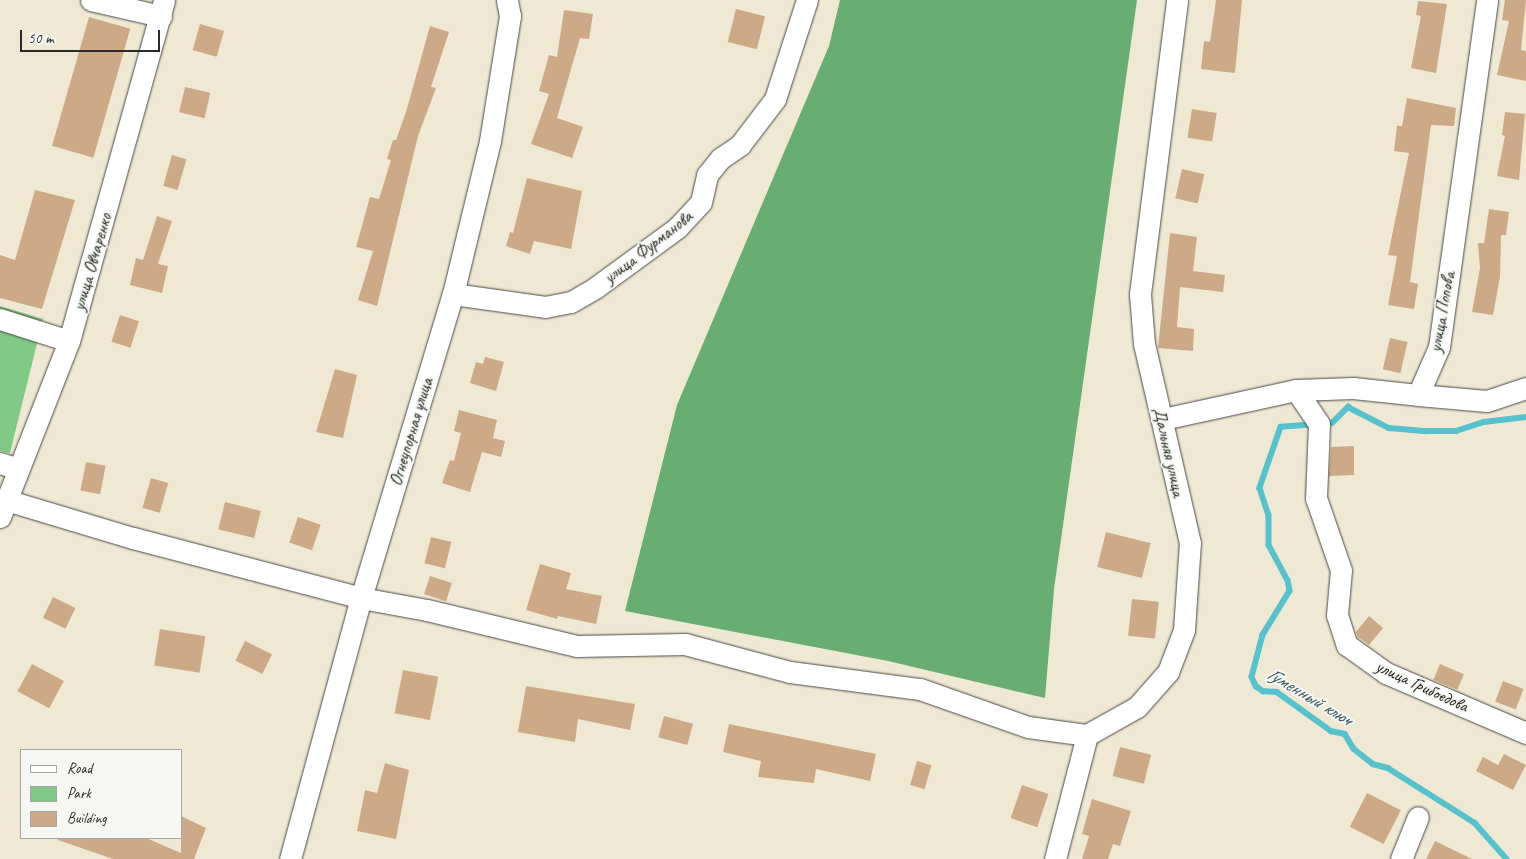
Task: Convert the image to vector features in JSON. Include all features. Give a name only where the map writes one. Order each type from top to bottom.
[{"type":"street","points":[[91,0],[163,8]]},
{"type":"street","name":"Огнеупорная улица","points":[[290,859],[361,598],[453,294],[490,141],[510,16],[506,0]]},
{"type":"street","name":"улица Фурманова","points":[[453,294],[545,307],[571,302],[677,228],[701,202],[707,175],[721,158],[740,145],[775,99],[807,0]]},
{"type":"street","name":"Дальняя улица","points":[[1087,735],[1137,707],[1168,672],[1184,630],[1190,543],[1163,419],[1144,344],[1140,294],[1177,0]]},
{"type":"street","name":"улица Попова","points":[[1418,395],[1439,347],[1487,0]]},
{"type":"street","name":"улица Овчаренко","points":[[3,508],[9,466],[69,341],[163,8]]},
{"type":"street","points":[[0,319],[69,341]]},
{"type":"street","points":[[1163,419],[1296,390],[1353,388],[1487,400],[1526,388]]},
{"type":"street","name":"улица Грибоедова","points":[[1296,390],[1319,424],[1316,498],[1341,570],[1337,615],[1347,645],[1386,673],[1526,733]]},
{"type":"street","points":[[3,508],[133,538],[361,598],[427,610],[577,646],[684,644],[790,672],[920,689],[1028,727],[1087,735],[1055,859]]},
{"type":"street","points":[[1401,859],[1418,817]]},
{"type":"green space","points":[[840,0],[1137,0],[1054,589],[1045,698],[888,661],[625,611],[677,405],[829,46]]},
{"type":"green space","points":[[0,306],[43,319],[10,453],[0,451]]},
{"type":"building","points":[[1216,0],[1242,0],[1235,73],[1201,69],[1204,41],[1210,42]]},
{"type":"building","points":[[1505,0],[1526,0],[1521,50],[1526,51],[1526,81],[1497,75],[1509,21],[1502,20]]},
{"type":"building","points":[[1418,1],[1447,4],[1436,73],[1411,68],[1421,16],[1416,15]]},
{"type":"building","points":[[736,9],[765,16],[757,49],[728,42]]},
{"type":"building","points":[[564,10],[593,14],[589,39],[580,38],[557,118],[583,127],[572,158],[531,144],[549,94],[539,91],[549,55],[557,57]]},
{"type":"building","points":[[89,17],[130,29],[93,158],[52,146]]},
{"type":"building","points":[[200,24],[224,31],[217,57],[193,50]]},
{"type":"building","points":[[430,26],[449,32],[431,87],[436,88],[418,136],[377,306],[358,300],[373,251],[356,247],[370,197],[379,199],[391,160],[387,159],[393,140],[396,140],[406,112]]},
{"type":"building","points":[[185,87],[210,93],[204,118],[179,112]]},
{"type":"building","points":[[1407,98],[1456,108],[1454,126],[1431,125],[1410,282],[1418,284],[1414,309],[1388,305],[1397,256],[1388,255],[1409,153],[1394,151],[1397,126],[1402,126]]},
{"type":"building","points":[[1192,109],[1217,113],[1212,142],[1187,138]]},
{"type":"building","points":[[1505,112],[1525,114],[1519,180],[1497,176],[1505,136],[1502,135]]},
{"type":"building","points":[[172,155],[186,159],[178,190],[163,186]]},
{"type":"building","points":[[1182,169],[1204,174],[1198,203],[1175,198]]},
{"type":"building","points":[[527,178],[582,191],[571,249],[534,241],[530,254],[506,246],[510,232],[513,233]]},
{"type":"building","points":[[35,190],[75,200],[42,309],[0,298],[0,255],[15,260]]},
{"type":"building","points":[[1489,209],[1509,212],[1506,235],[1501,235],[1500,277],[1493,315],[1472,312],[1480,268],[1478,243],[1484,243]]},
{"type":"building","points":[[157,216],[172,221],[158,264],[168,266],[162,293],[130,285],[136,258],[143,260]]},
{"type":"building","points":[[1170,233],[1197,237],[1193,271],[1225,275],[1223,292],[1180,287],[1177,327],[1194,329],[1193,351],[1158,348]]},
{"type":"building","points":[[120,315],[139,321],[130,348],[111,342]]},
{"type":"building","points":[[1390,338],[1408,342],[1400,373],[1383,369]]},
{"type":"building","points":[[485,357],[504,362],[496,391],[470,383],[476,362],[483,364]]},
{"type":"building","points":[[335,369],[357,375],[343,438],[316,432]]},
{"type":"building","points":[[459,410],[497,420],[493,438],[505,441],[501,457],[482,452],[470,492],[442,483],[450,460],[454,461],[461,433],[454,431]]},
{"type":"building","points":[[1354,446],[1354,475],[1329,476],[1331,447]]},
{"type":"building","points":[[86,462],[106,466],[100,494],[80,490]]},
{"type":"building","points":[[151,478],[168,483],[160,513],[142,508]]},
{"type":"building","points":[[225,502],[261,511],[254,538],[218,529]]},
{"type":"building","points":[[298,517],[321,525],[312,550],[289,543]]},
{"type":"building","points":[[1106,532],[1151,543],[1142,578],[1097,567]]},
{"type":"building","points":[[431,537],[451,542],[445,568],[424,563]]},
{"type":"building","points":[[540,564],[571,573],[566,589],[602,596],[596,624],[558,616],[557,619],[526,610]]},
{"type":"building","points":[[430,576],[452,583],[446,601],[424,594]]},
{"type":"building","points":[[53,597],[75,608],[65,629],[43,618]]},
{"type":"building","points":[[1132,599],[1159,602],[1155,639],[1128,636]]},
{"type":"building","points":[[1369,616],[1383,628],[1369,645],[1358,637],[1356,632]]},
{"type":"building","points":[[160,629],[205,636],[200,673],[154,666]]},
{"type":"building","points":[[245,641],[272,654],[262,674],[235,661]]},
{"type":"building","points":[[32,664],[64,681],[49,708],[17,691]]},
{"type":"building","points":[[1440,664],[1464,674],[1457,690],[1433,680]]},
{"type":"building","points":[[403,670],[438,677],[430,720],[395,713]]},
{"type":"building","points":[[1503,681],[1524,689],[1516,709],[1495,702]]},
{"type":"building","points":[[526,686],[635,704],[630,730],[578,719],[575,742],[518,732]]},
{"type":"building","points":[[664,716],[693,724],[687,745],[658,737]]},
{"type":"building","points":[[729,724],[876,754],[870,781],[816,769],[814,783],[758,777],[761,761],[723,752]]},
{"type":"building","points":[[1120,747],[1151,755],[1144,784],[1113,776]]},
{"type":"building","points":[[1504,754],[1526,765],[1513,790],[1476,771],[1483,757],[1498,765]]},
{"type":"building","points":[[917,761],[931,765],[925,789],[910,785]]},
{"type":"building","points":[[385,763],[409,770],[396,839],[357,831],[365,790],[377,793]]},
{"type":"building","points":[[1022,785],[1048,794],[1037,827],[1011,818]]},
{"type":"building","points":[[1367,793],[1401,810],[1384,844],[1350,827]]},
{"type":"building","points":[[1092,799],[1131,811],[1120,846],[1113,844],[1108,859],[1082,859],[1089,836],[1082,834]]},
{"type":"building","points":[[182,816],[206,828],[194,859],[113,859],[58,839],[148,839],[181,853]]},
{"type":"building","points":[[1435,841],[1472,859],[1426,859]]},
{"type":"waterway","name":"Гуменный ключ","points":[[1322,424],[1332,423],[1348,407],[1389,428],[1426,431],[1456,431],[1484,422],[1526,417]]},
{"type":"waterway","name":"Гуменный ключ","points":[[1312,425],[1281,427],[1260,488],[1269,515],[1269,545],[1288,580],[1290,591],[1263,635],[1252,677],[1256,686],[1263,691],[1277,692],[1331,731],[1345,734],[1354,749],[1373,764],[1388,768],[1475,823],[1507,859]]}]
